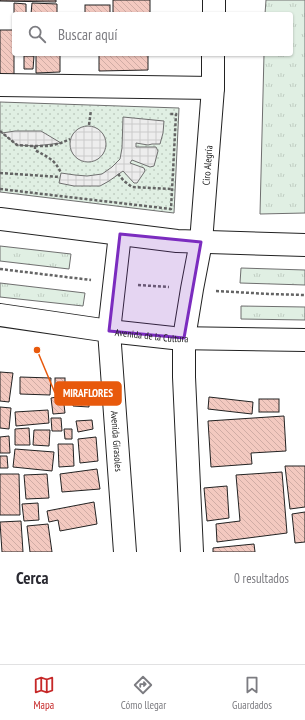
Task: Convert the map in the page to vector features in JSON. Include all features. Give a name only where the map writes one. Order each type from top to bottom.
[{"type":"main road","points":[[214,0],[214,12]]},
{"type":"main road","name":"Ciro Alegría","points":[[201,242],[213,88],[213,56]]},
{"type":"main road","points":[[0,85],[213,88]]},
{"type":"main road","points":[[0,219],[177,242],[305,245]]},
{"type":"main road","name":"Avenida Girasoles","points":[[120,234],[109,331],[125,552]]},
{"type":"main road","points":[[192,552],[184,377],[184,338],[201,242]]},
{"type":"main road","name":"Avenida de la Cultura","points":[[0,315],[109,331],[184,338],[305,340]]},
{"type":"path","points":[[91,111],[98,111]]},
{"type":"path","points":[[0,189],[170,209],[176,114],[168,114]]},
{"type":"path","points":[[0,131],[17,145],[50,146],[70,139]]},
{"type":"path","points":[[35,146],[35,150],[52,160],[58,166],[61,173]]},
{"type":"path","points":[[0,173],[60,177]]},
{"type":"path","points":[[118,174],[124,182],[132,187],[171,189]]},
{"type":"path","points":[[0,269],[114,283],[305,295]]},
{"type":"highlighted area","points":[[120,234],[201,242],[184,338],[109,331]]},
{"type":"green space","points":[[266,0],[305,0],[305,213],[260,214],[264,56],[293,56],[293,12],[265,12]]},
{"type":"green space","points":[[0,102],[179,108],[174,213],[0,192]]},
{"type":"green space","points":[[0,246],[71,254],[69,269],[0,261]]},
{"type":"green space","points":[[241,268],[305,270],[305,285],[240,283]]},
{"type":"green space","points":[[0,283],[85,293],[83,306],[0,297]]},
{"type":"green space","points":[[241,306],[305,307],[305,320],[241,319]]},
{"type":"shaded area","points":[[123,117],[164,121],[160,144],[148,145],[136,143],[136,147],[156,147],[158,151],[154,166],[150,167],[132,160],[130,163],[144,168],[145,171],[137,183],[134,183],[123,171],[100,186],[74,186],[59,183],[61,173],[87,176],[102,174],[120,159],[122,148]]},
{"type":"shaded area","points":[[92,126],[101,131],[105,137],[105,151],[101,157],[92,162],[84,162],[75,157],[71,151],[70,140],[75,131],[81,127]]},
{"type":"shaded area","points":[[15,131],[41,131],[61,143],[35,146],[17,145],[2,133]]},
{"type":"building","points":[[56,0],[56,2],[0,1]]},
{"type":"building","points":[[113,0],[150,0],[150,12],[113,12]]},
{"type":"building","points":[[14,3],[26,4],[26,12],[14,12]]},
{"type":"building","points":[[32,3],[57,4],[57,12],[31,12]]},
{"type":"building","points":[[85,5],[110,5],[110,12],[85,12]]},
{"type":"building","points":[[0,30],[12,30],[14,80],[0,80]]},
{"type":"building","points":[[24,56],[34,56],[33,69],[24,69]]},
{"type":"building","points":[[36,56],[60,56],[60,72],[36,73]]},
{"type":"building","points":[[99,56],[148,56],[148,70],[99,71]]},
{"type":"building","points":[[0,372],[13,373],[9,402],[0,401]]},
{"type":"building","points":[[20,377],[51,378],[50,395],[20,394]]},
{"type":"building","points":[[55,378],[65,378],[65,392],[55,392]]},
{"type":"building","points":[[74,384],[89,384],[89,407],[73,406]]},
{"type":"building","points":[[63,396],[65,413],[53,414],[51,398]]},
{"type":"building","points":[[209,397],[253,402],[252,414],[208,409]]},
{"type":"building","points":[[259,399],[279,399],[279,412],[259,412]]},
{"type":"building","points":[[0,407],[11,408],[9,429],[0,428]]},
{"type":"building","points":[[48,410],[49,423],[16,426],[15,412]]},
{"type":"building","points":[[284,416],[286,451],[251,453],[252,464],[211,467],[208,421]]},
{"type":"building","points":[[51,418],[61,418],[62,431],[52,431]]},
{"type":"building","points":[[92,420],[93,429],[78,432],[76,421]]},
{"type":"building","points":[[29,428],[30,445],[15,445],[15,429]]},
{"type":"building","points":[[64,429],[72,429],[72,439],[65,439]]},
{"type":"building","points":[[34,430],[50,430],[49,446],[33,445]]},
{"type":"building","points":[[9,436],[10,453],[0,453],[0,437]]},
{"type":"building","points":[[96,437],[98,461],[80,463],[78,439]]},
{"type":"building","points":[[58,444],[73,444],[74,466],[59,467]]},
{"type":"building","points":[[15,449],[54,452],[52,471],[13,467]]},
{"type":"building","points":[[0,456],[7,456],[8,468],[0,468]]},
{"type":"building","points":[[285,466],[305,466],[305,507],[290,509]]},
{"type":"building","points":[[97,469],[100,489],[62,492],[60,474]]},
{"type":"building","points":[[282,472],[287,533],[217,542],[216,524],[240,521],[236,475]]},
{"type":"building","points":[[0,474],[19,474],[20,515],[0,515]]},
{"type":"building","points":[[47,474],[49,498],[26,499],[24,475]]},
{"type":"building","points":[[227,486],[229,518],[207,521],[204,488]]},
{"type":"building","points":[[94,502],[97,524],[60,531],[58,520],[49,522],[47,511]]},
{"type":"building","points":[[38,503],[39,520],[24,521],[22,504]]},
{"type":"building","points":[[305,512],[305,542],[295,543],[292,514]]},
{"type":"building","points":[[21,521],[23,552],[2,552],[0,522]]},
{"type":"building","points":[[48,524],[52,552],[30,552],[27,526]]},
{"type":"building","points":[[254,544],[255,552],[213,552],[213,548]]},
{"type":"place","name":"MIRAFLORES","points":[[37,350]]}]
